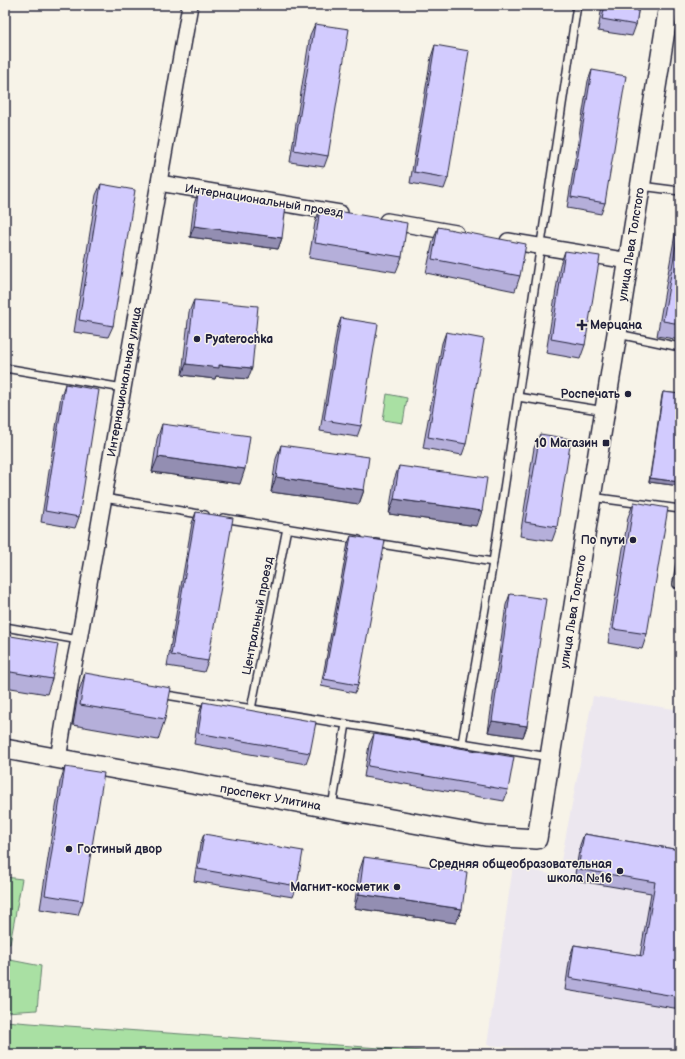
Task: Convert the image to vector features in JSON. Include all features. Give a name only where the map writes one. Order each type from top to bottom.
[{"type":"street","name":"Интернациональная улица","points":[[58,759],[75,680],[79,640],[190,5]]},
{"type":"street","name":"улица Льва Толстого","points":[[537,839],[669,5]]},
{"type":"street","name":"Интернациональный проезд","points":[[159,183],[354,216]]},
{"type":"street","points":[[370,218],[471,235]]},
{"type":"street","points":[[494,239],[629,261]]},
{"type":"street","name":"проспект Улитина","points":[[5,749],[485,836],[537,839]]},
{"type":"lane","points":[[462,743],[493,562],[577,5]]},
{"type":"lane","points":[[641,186],[680,191]]},
{"type":"lane","points":[[617,334],[680,347]]},
{"type":"lane","points":[[5,368],[123,388]]},
{"type":"lane","points":[[518,397],[605,411]]},
{"type":"lane","points":[[591,497],[680,509]]},
{"type":"lane","points":[[104,498],[363,541]]},
{"type":"lane","name":"Центральный проезд","points":[[251,709],[287,528]]},
{"type":"lane","points":[[371,542],[493,562]]},
{"type":"lane","points":[[680,565],[677,584],[680,585]]},
{"type":"lane","points":[[5,627],[79,640]]},
{"type":"lane","points":[[149,692],[550,758]]},
{"type":"lane","points":[[332,808],[346,724]]},
{"type":"shaded area","name":"Средняя общеобразовательная школа №16","points":[[593,696],[680,710],[680,1054],[601,1054],[487,1045],[513,866],[558,876]]},
{"type":"green space","points":[[387,394],[407,398],[403,423],[383,420]]},
{"type":"green space","points":[[5,877],[22,879],[10,944],[5,943]]},
{"type":"green space","points":[[5,959],[41,966],[37,1010],[5,1012]]},
{"type":"green space","points":[[5,1021],[68,1026],[465,1054],[5,1054]]},
{"type":"building","points":[[605,5],[639,5],[636,25],[602,19]]},
{"type":"building","points":[[315,24],[349,29],[328,156],[294,150]]},
{"type":"building","points":[[435,45],[469,51],[448,178],[414,172]]},
{"type":"building","points":[[592,70],[626,76],[605,203],[571,197]]},
{"type":"building","points":[[101,184],[135,190],[113,326],[79,320]]},
{"type":"building","points":[[198,193],[286,205],[282,238],[194,226]]},
{"type":"building","points":[[320,208],[407,223],[402,257],[315,243]]},
{"type":"building","points":[[680,221],[680,324],[663,321]]},
{"type":"building","points":[[438,227],[526,244],[520,276],[432,259]]},
{"type":"building","points":[[565,251],[600,256],[585,345],[551,339]]},
{"type":"building","points":[[194,300],[258,306],[252,368],[219,365],[219,368],[186,364]]},
{"type":"building","points":[[341,318],[378,324],[361,426],[324,420]]},
{"type":"building","points":[[446,332],[484,339],[466,444],[428,437]]},
{"type":"building","points":[[65,384],[99,390],[79,517],[45,511]]},
{"type":"building","points":[[663,392],[680,394],[680,482],[650,478]]},
{"type":"building","points":[[162,424],[250,436],[245,469],[158,457]]},
{"type":"building","points":[[540,434],[571,439],[557,527],[525,522]]},
{"type":"building","points":[[281,445],[369,457],[364,490],[276,477]]},
{"type":"building","points":[[399,466],[487,478],[482,511],[394,499]]},
{"type":"building","points":[[634,502],[668,508],[647,634],[613,629]]},
{"type":"building","points":[[196,512],[233,518],[208,661],[171,655]]},
{"type":"building","points":[[351,536],[385,541],[358,685],[324,679]]},
{"type":"building","points":[[510,594],[546,599],[527,726],[492,721]]},
{"type":"building","points":[[5,635],[58,644],[52,679],[5,671]]},
{"type":"building","points":[[85,673],[171,688],[165,719],[80,705]]},
{"type":"building","points":[[203,702],[316,722],[310,753],[198,733]]},
{"type":"building","points":[[374,734],[514,757],[508,790],[368,766]]},
{"type":"building","name":"Гостиный двор","points":[[65,767],[104,773],[83,901],[45,895]]},
{"type":"building","points":[[204,834],[303,851],[297,886],[198,869]]},
{"type":"building","points":[[584,834],[680,850],[680,997],[569,978],[574,945],[643,956],[655,882],[578,869]]},
{"type":"building","points":[[364,857],[467,872],[462,909],[359,894]]},
{"type":"place","name":"Мерцана","points":[[582,325]]},
{"type":"place","name":"Pyaterochka","points":[[197,339]]},
{"type":"place","name":"Роспечать","points":[[628,394]]},
{"type":"place","name":"10 Магазин","points":[[606,443]]},
{"type":"place","name":"По пути","points":[[633,540]]},
{"type":"place","name":"Гостиный двор","points":[[69,849]]},
{"type":"place","name":"Средняя общеобразовательная школа №16","points":[[620,871]]},
{"type":"place","name":"Магнит-косметик","points":[[397,887]]}]
